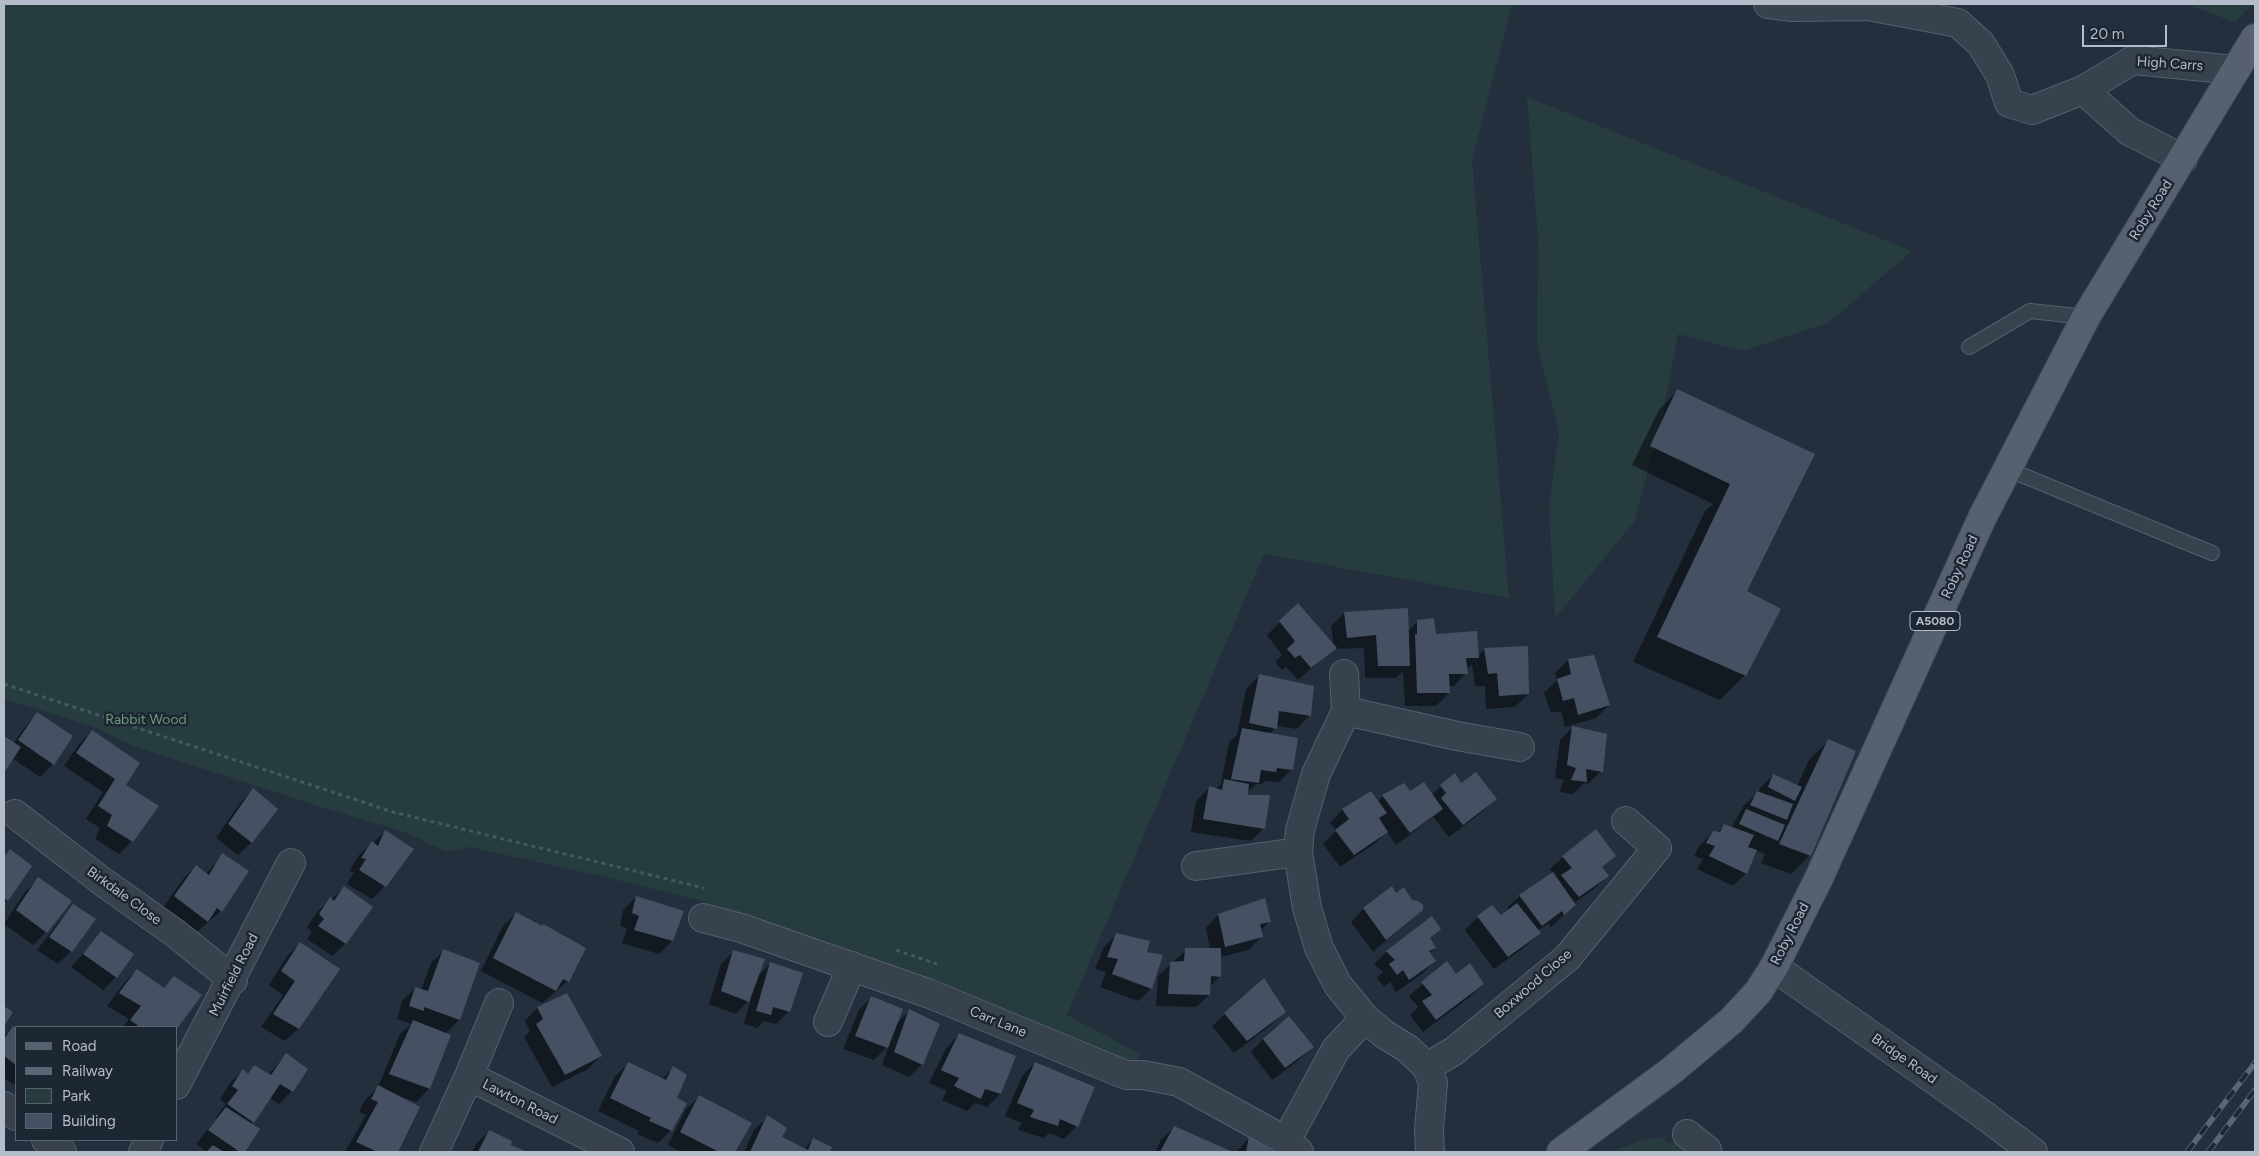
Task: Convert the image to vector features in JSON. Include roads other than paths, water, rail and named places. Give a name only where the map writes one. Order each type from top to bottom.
[{"type":"main road","name":"Roby Road","points":[[1561,1152],[1671,1071],[1731,1021],[1758,992],[1774,967],[1818,880],[1982,518],[2086,317],[2255,38]]},
{"type":"street","name":"High Carrs","points":[[1768,4],[1868,6],[1958,23],[1981,44],[2000,75],[2009,103],[2032,110],[2083,90],[2133,60],[2235,70]]},
{"type":"street","points":[[2083,90],[2129,131],[2183,159]]},
{"type":"street","points":[[1344,674],[1346,711],[1316,774],[1300,830],[1298,852],[1307,908],[1319,948],[1338,985],[1365,1018],[1384,1034],[1408,1049],[1427,1066],[1433,1083],[1429,1129],[1430,1152]]},
{"type":"street","points":[[1346,711],[1457,736],[1520,747]]},
{"type":"street","name":"Birkdale Close","points":[[15,814],[102,882],[175,934],[232,980]]},
{"type":"street","name":"Boxwood Close","points":[[1427,1066],[1454,1051],[1567,958],[1657,848],[1626,822]]},
{"type":"street","points":[[1196,866],[1298,852]]},
{"type":"street","name":"Muirfield Road","points":[[178,1082],[291,863]]},
{"type":"street","name":"Carr Lane","points":[[703,918],[741,928],[930,994],[1126,1075],[1143,1075],[1179,1082],[1292,1147],[1336,1049],[1365,1018]]},
{"type":"street","points":[[828,1022],[852,966]]},
{"type":"street","name":"Bridge Road","points":[[1774,967],[1977,1110],[2032,1152]]},
{"type":"street","points":[[469,1076],[498,1003]]},
{"type":"street","name":"Lawton Road","points":[[434,1152],[469,1076],[620,1152]]},
{"type":"street","points":[[4,1106],[15,1115]]},
{"type":"street","points":[[1687,1134],[1707,1150],[1706,1152]]},
{"type":"street","points":[[47,1141],[62,1152]]},
{"type":"lane","points":[[1969,347],[2030,310],[2086,317]]},
{"type":"lane","points":[[2008,469],[2212,553]]},
{"type":"railway","points":[[2187,1152],[2255,1063]]},
{"type":"railway","points":[[2208,1152],[2255,1090]]},
{"type":"park label","name":"Rabbit Wood","points":[[146,720]]}]
